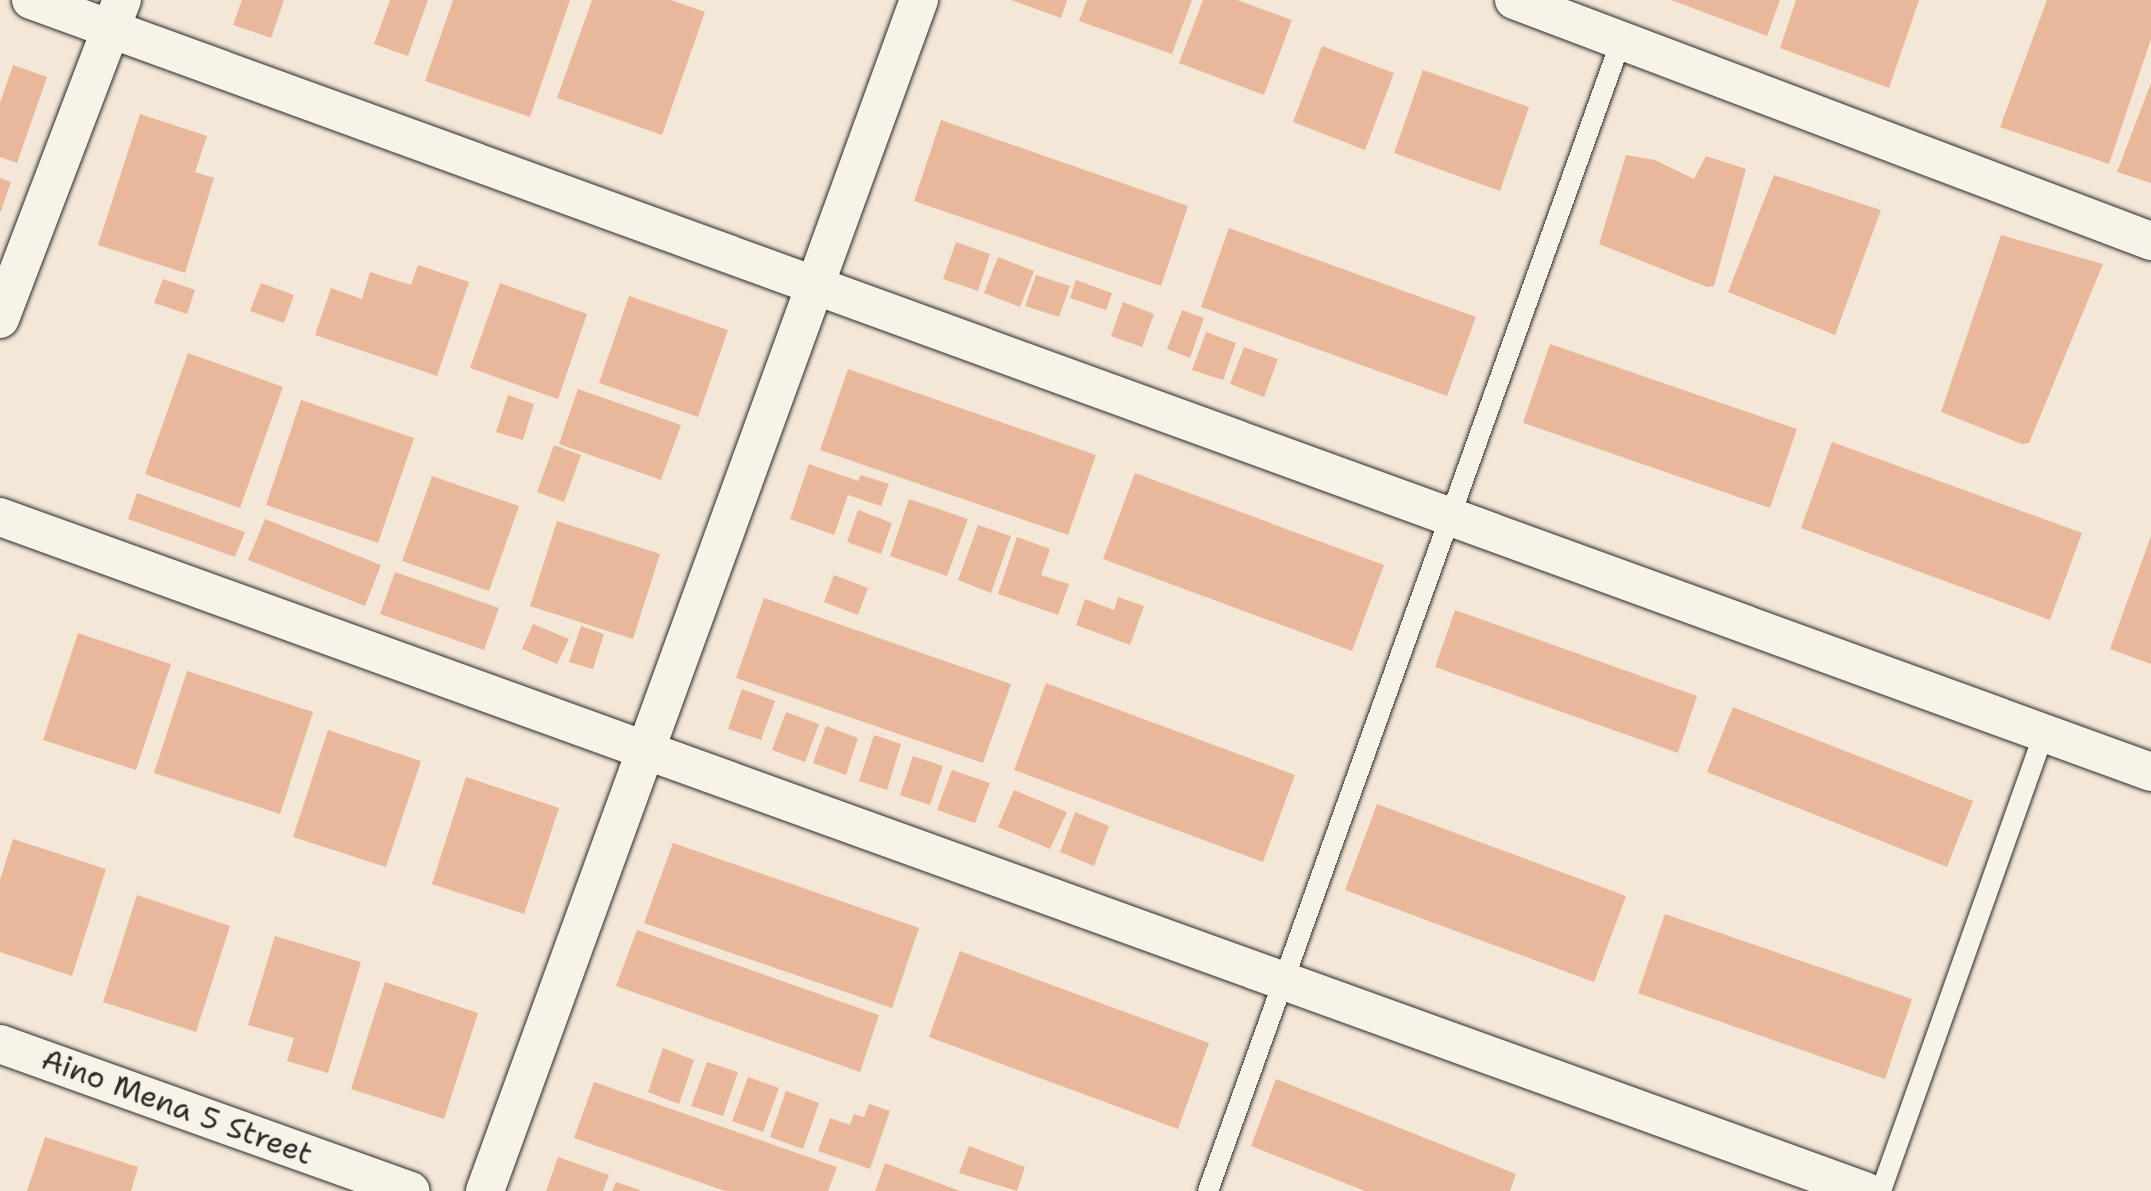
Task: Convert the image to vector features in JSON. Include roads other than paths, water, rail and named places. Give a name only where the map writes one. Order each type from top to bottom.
[{"type":"street","points":[[31,0],[117,15],[815,285],[2151,772]]},
{"type":"street","points":[[485,1191],[919,0]]},
{"type":"street","points":[[1514,0],[2151,241]]},
{"type":"street","points":[[0,319],[117,15]]},
{"type":"street","points":[[0,517],[1865,1191]]},
{"type":"street","name":"Aino Mena 5 Street","points":[[0,1044],[411,1191]]},
{"type":"lane","points":[[1208,1191],[1621,42]]},
{"type":"lane","points":[[1882,1191],[2044,733]]}]
